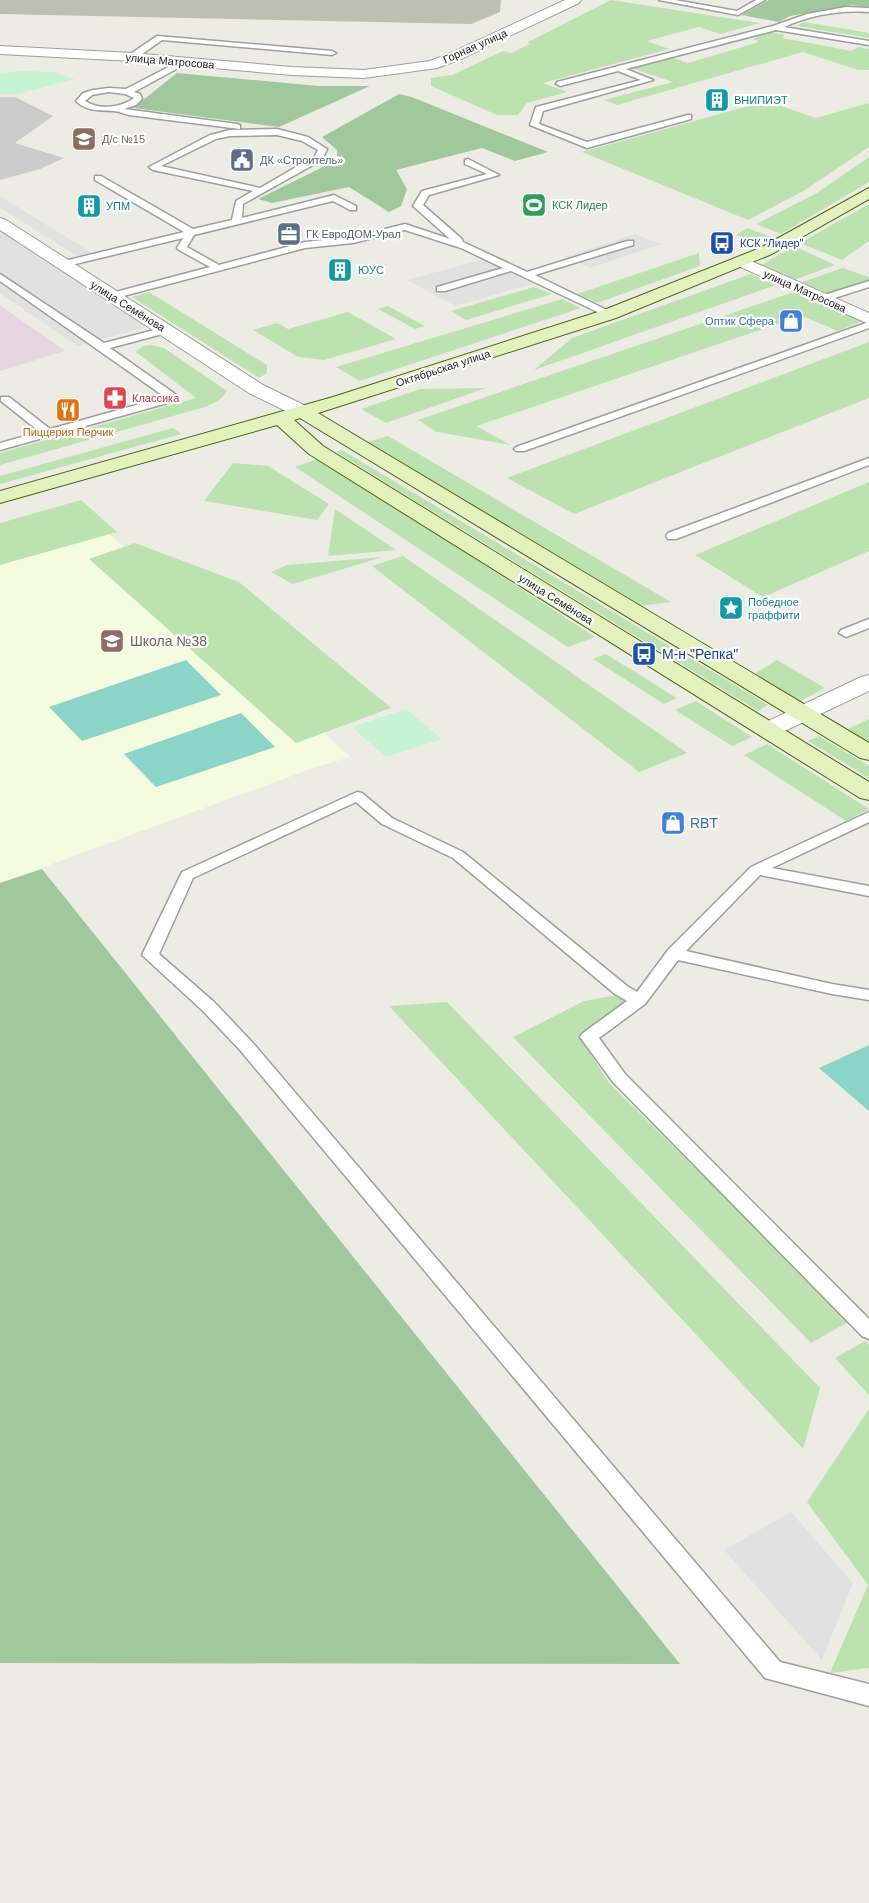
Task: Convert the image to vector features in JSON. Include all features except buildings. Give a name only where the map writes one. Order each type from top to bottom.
[{"type":"street","name":"Горная улица","points":[[340,73],[364,74],[432,65],[456,56],[575,0]]},
{"type":"street","name":"улица Матросова","points":[[0,50],[132,57],[340,73]]},
{"type":"street","name":"Октябрьская улица","points":[[0,497],[303,412],[610,314],[742,262],[787,240],[869,193]]},
{"type":"street","name":"улица Семёнова","points":[[4,230],[63,264],[256,389],[303,412],[869,753]]},
{"type":"street","name":"улица Матросова","points":[[742,262],[869,319]]},
{"type":"street","name":"улица Семёнова","points":[[256,389],[281,418],[316,450],[869,793]]},
{"type":"street","points":[[768,730],[869,682]]},
{"type":"lane","points":[[662,0],[738,13],[761,0]]},
{"type":"lane","points":[[560,84],[776,28],[796,19],[854,8],[869,10]]},
{"type":"lane","points":[[776,28],[869,43]]},
{"type":"lane","points":[[132,57],[160,38],[332,53]]},
{"type":"lane","points":[[127,92],[185,62]]},
{"type":"lane","points":[[618,69],[648,80],[539,109],[534,126],[587,145],[688,118]]},
{"type":"lane","points":[[110,90],[127,92],[137,96],[138,99],[130,105],[113,108],[94,108],[82,104],[80,101],[81,98],[92,93],[110,90]]},
{"type":"lane","points":[[113,108],[129,113],[277,132],[305,139],[323,149],[319,158],[259,190],[239,204],[237,221]]},
{"type":"lane","points":[[259,190],[153,166],[213,137],[230,133],[277,132]]},
{"type":"lane","points":[[464,246],[418,206],[425,193],[495,175],[468,162]]},
{"type":"lane","points":[[98,178],[192,232]]},
{"type":"lane","points":[[63,264],[334,198],[353,208]]},
{"type":"lane","points":[[112,296],[305,246],[353,240],[405,227],[464,246],[610,314]]},
{"type":"lane","points":[[192,232],[182,248],[218,268]]},
{"type":"lane","points":[[526,275],[630,243]]},
{"type":"lane","points":[[441,289],[512,268]]},
{"type":"lane","points":[[0,277],[174,398],[0,447]]},
{"type":"lane","points":[[822,299],[869,284]]},
{"type":"lane","points":[[520,449],[869,325]]},
{"type":"lane","points":[[102,347],[166,330]]},
{"type":"lane","points":[[5,399],[48,434]]},
{"type":"lane","points":[[672,536],[869,461]]},
{"type":"lane","points":[[846,633],[869,623]]},
{"type":"lane","points":[[639,1000],[621,990],[458,855],[387,820],[357,796],[187,875],[150,955],[208,1006],[246,1046],[773,1671],[869,1695]]},
{"type":"lane","points":[[869,816],[756,870],[674,954],[639,1000],[589,1037],[618,1078],[869,1331]]},
{"type":"lane","points":[[756,870],[869,891]]},
{"type":"lane","points":[[674,954],[832,989],[869,995]]},
{"type":"shaded area","points":[[0,0],[501,0],[500,12],[471,24],[0,14]]},
{"type":"shaded area","points":[[20,71],[52,72],[75,79],[13,95],[0,94],[0,73]]},
{"type":"shaded area","points":[[0,97],[15,97],[53,116],[15,143],[64,158],[40,169],[0,180]]},
{"type":"shaded area","points":[[0,196],[92,253],[77,256],[0,208]]},
{"type":"shaded area","points":[[0,224],[158,324],[77,346],[0,293]]},
{"type":"shaded area","points":[[635,234],[662,244],[590,268],[564,257]]},
{"type":"shaded area","points":[[484,259],[532,284],[455,306],[407,280]]},
{"type":"shaded area","points":[[0,305],[65,351],[0,371]]},
{"type":"shaded area","name":"Школа №38","points":[[76,503],[350,757],[313,768],[0,883],[0,525]]},
{"type":"shaded area","points":[[186,660],[221,695],[82,741],[49,707]]},
{"type":"shaded area","points":[[406,709],[442,739],[386,757],[352,727]]},
{"type":"shaded area","points":[[241,713],[275,747],[156,787],[124,754]]},
{"type":"shaded area","points":[[869,1045],[869,1111],[819,1068]]},
{"type":"shaded area","points":[[791,1512],[853,1583],[822,1660],[724,1550]]},
{"type":"green space","points":[[611,0],[760,23],[720,34],[699,27],[647,41],[669,49],[543,83],[567,92],[527,103],[518,115],[497,115],[431,86],[431,78],[452,75],[503,51],[511,53],[530,44],[528,42]]},
{"type":"green space","points":[[769,0],[869,0],[869,7],[852,5],[790,16],[779,22],[741,15]]},
{"type":"green space","points":[[804,22],[869,33],[869,38],[797,26]]},
{"type":"green space","points":[[770,32],[785,35],[782,38],[852,51],[858,47],[869,49],[869,70],[858,70],[803,52],[617,105],[604,100],[673,82],[631,68],[671,57],[688,63],[759,42],[753,39]]},
{"type":"green space","points":[[177,73],[319,86],[370,86],[279,127],[133,108]]},
{"type":"green space","points":[[399,94],[412,97],[548,152],[515,161],[482,148],[396,170],[407,189],[401,206],[389,212],[349,187],[272,203],[258,199],[337,160],[337,150],[322,137]]},
{"type":"green space","points":[[767,101],[816,118],[869,103],[869,147],[805,190],[748,220],[582,152]]},
{"type":"green space","points":[[869,157],[869,182],[781,234],[756,224],[817,193]]},
{"type":"green space","points":[[869,204],[869,241],[842,260],[800,243]]},
{"type":"green space","points":[[747,228],[774,238],[759,243],[736,235]]},
{"type":"green space","points":[[794,246],[835,265],[791,281],[760,266]]},
{"type":"green space","points":[[699,253],[700,266],[597,303],[577,294]]},
{"type":"green space","points":[[843,268],[869,277],[869,280],[825,295],[799,283]]},
{"type":"green space","points":[[751,274],[776,285],[534,370],[572,338]]},
{"type":"green space","points":[[534,287],[552,294],[466,320],[451,311]]},
{"type":"green space","points":[[797,291],[864,320],[838,331],[802,316],[476,426],[511,445],[437,432],[418,420]]},
{"type":"green space","points":[[149,292],[267,365],[267,373],[259,378],[132,297]]},
{"type":"green space","points":[[562,299],[581,308],[360,381],[336,367]]},
{"type":"green space","points":[[388,306],[425,326],[415,329],[378,309]]},
{"type":"green space","points":[[348,312],[396,339],[324,360],[298,357],[253,330],[277,323],[288,329]]},
{"type":"green space","points":[[869,342],[869,398],[574,514],[507,478]]},
{"type":"green space","points":[[151,345],[164,348],[227,391],[220,400],[205,407],[0,465],[0,453],[196,398],[136,352],[143,346]]},
{"type":"green space","points":[[486,388],[386,423],[361,409],[420,389]]},
{"type":"green space","points":[[173,428],[181,434],[0,484],[0,476]]},
{"type":"green space","points":[[388,436],[671,602],[630,607],[368,442]]},
{"type":"green space","points":[[342,450],[768,705],[758,711],[336,452]]},
{"type":"green space","points":[[320,458],[595,637],[568,647],[295,467]]},
{"type":"green space","points":[[233,463],[268,466],[329,504],[317,520],[204,501]]},
{"type":"green space","points":[[869,482],[869,551],[763,597],[695,555]]},
{"type":"green space","points":[[81,500],[117,532],[0,565],[0,523]]},
{"type":"green space","points":[[335,509],[396,550],[328,556]]},
{"type":"green space","points":[[135,543],[239,582],[391,708],[296,743],[89,559]]},
{"type":"green space","points":[[403,556],[687,753],[639,772],[372,566]]},
{"type":"green space","points":[[383,557],[293,584],[271,572],[287,565]]},
{"type":"green space","points":[[606,654],[677,698],[664,704],[593,659]]},
{"type":"green space","points":[[777,660],[825,688],[801,701],[754,674]]},
{"type":"green space","points":[[696,701],[752,737],[732,746],[675,710]]},
{"type":"green space","points":[[869,719],[869,744],[846,730]]},
{"type":"green space","points":[[819,736],[869,766],[869,778],[808,741]]},
{"type":"green space","points":[[767,744],[869,809],[846,821],[744,755]]},
{"type":"green space","points":[[42,869],[680,1664],[0,1663],[0,883]]},
{"type":"green space","points":[[617,995],[628,1001],[582,1041],[609,1083],[850,1321],[811,1343],[513,1037],[584,1001]]},
{"type":"green space","points":[[447,1002],[820,1388],[803,1449],[389,1006]]},
{"type":"green space","points":[[865,1341],[869,1345],[869,1395],[835,1358]]},
{"type":"green space","points":[[869,1409],[869,1668],[830,1673],[868,1585],[807,1502]]},
{"type":"place","name":"ВНИПИЭТ","points":[[717,100]]},
{"type":"place","name":"Д/с №15","points":[[84,139]]},
{"type":"place","name":"ДК «Строитель»","points":[[242,160]]},
{"type":"place","name":"КСК Лидер","points":[[534,205]]},
{"type":"place","name":"УПМ","points":[[89,206]]},
{"type":"place","name":"ГК ЕвроДОМ-Урал","points":[[289,234]]},
{"type":"place","name":"КСК \"Лидер\"","points":[[722,243]]},
{"type":"place","name":"ЮУС","points":[[340,270]]},
{"type":"place","name":"Оптик Сфера","points":[[791,321]]},
{"type":"place","name":"Классика","points":[[115,398]]},
{"type":"place","name":"Пиццерия Перчик","points":[[68,410]]},
{"type":"place","name":"Победное граффити","points":[[731,608]]},
{"type":"place","name":"Школа №38","points":[[112,641]]},
{"type":"place","name":"М-н \"Репка\"","points":[[644,654]]},
{"type":"place","name":"RBT","points":[[673,823]]}]
